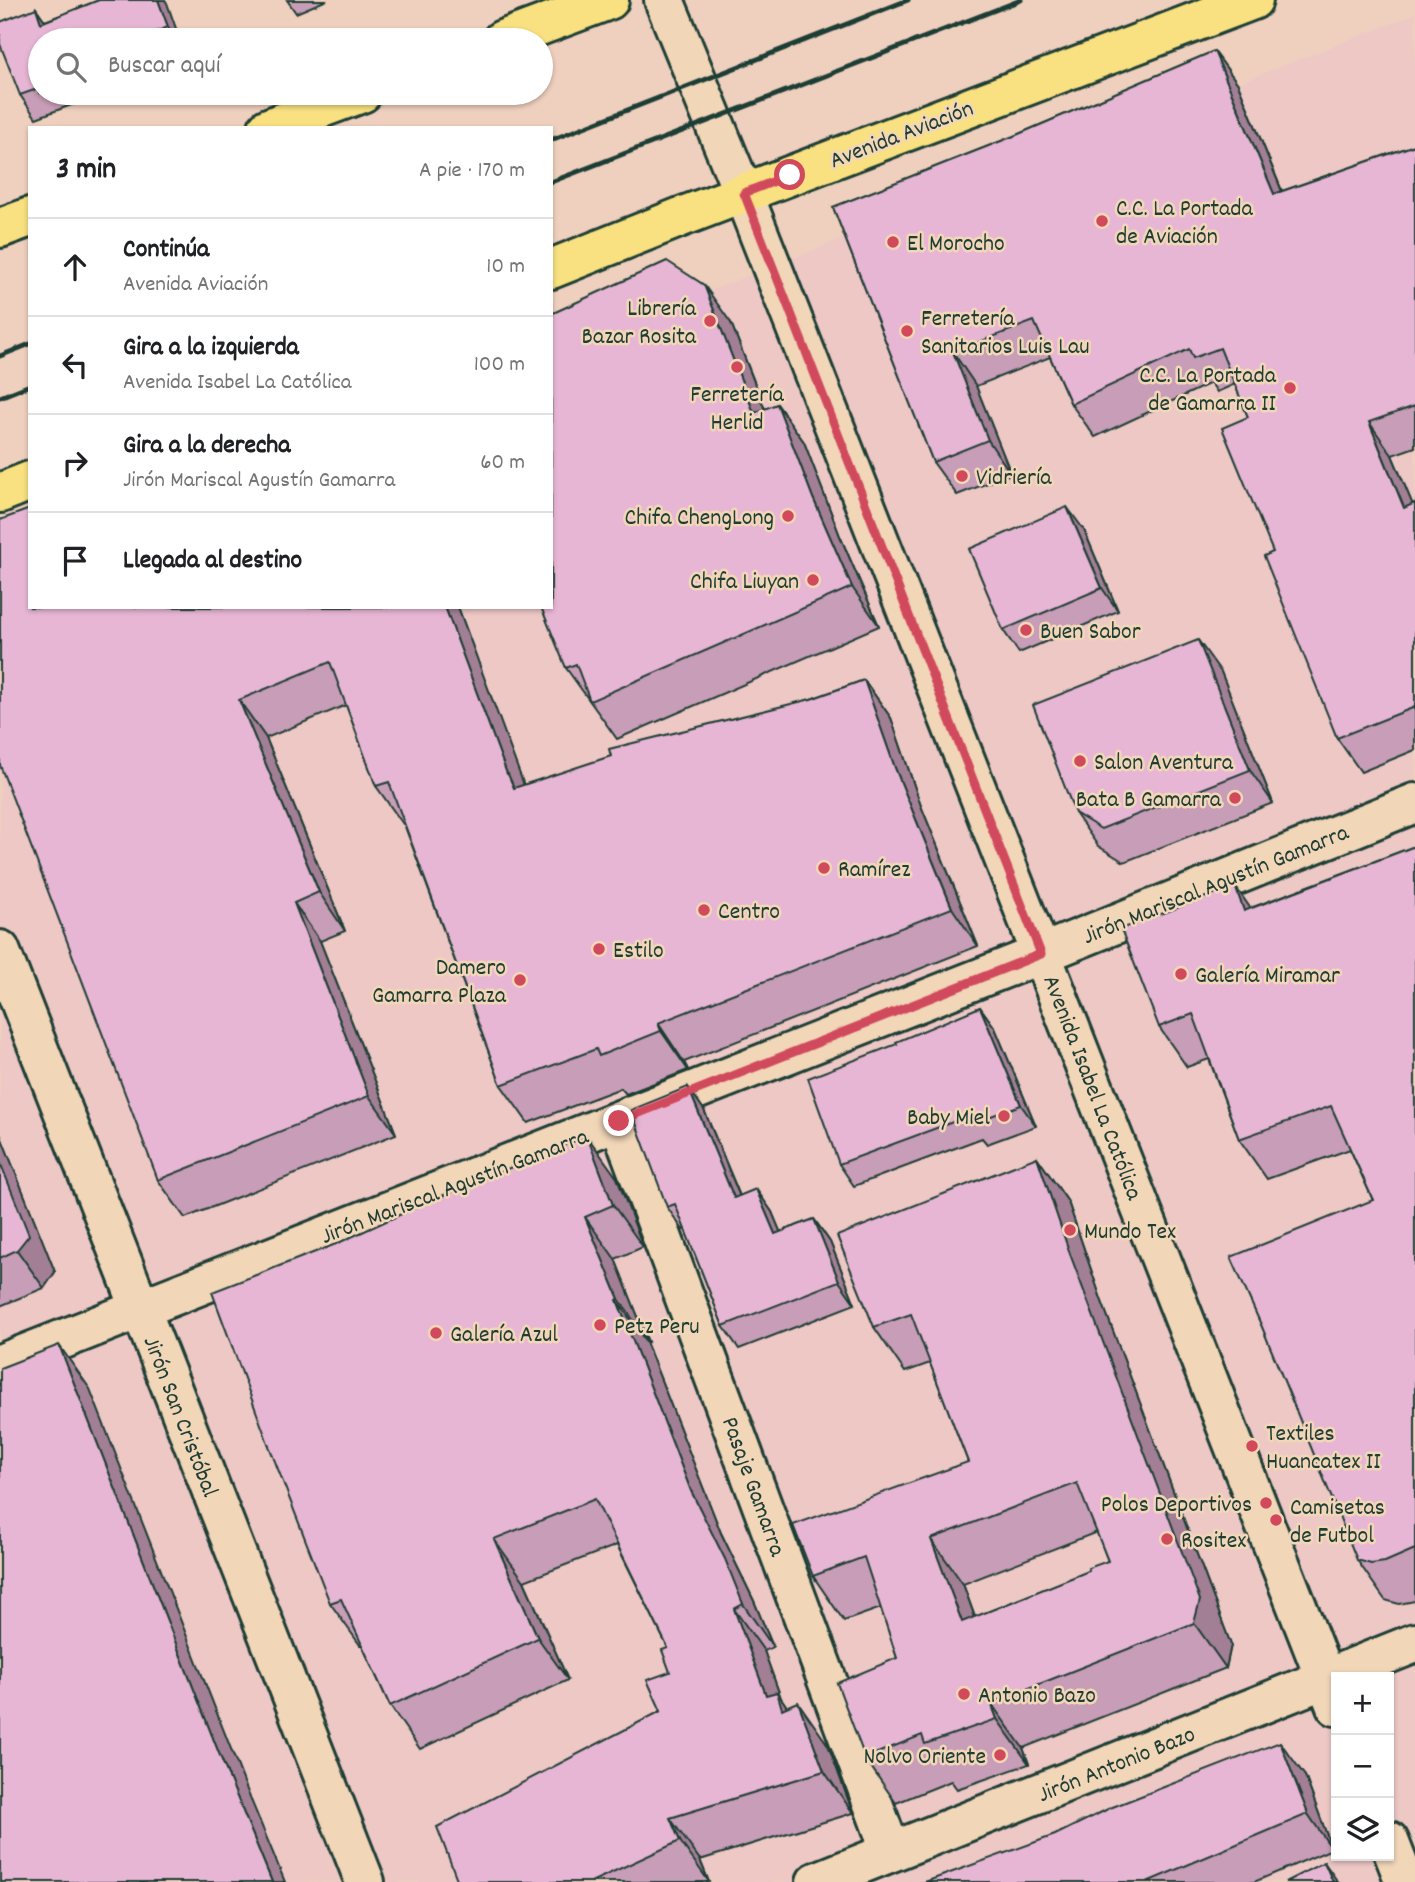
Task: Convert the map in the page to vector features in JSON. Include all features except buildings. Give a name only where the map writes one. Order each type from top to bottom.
[{"type":"main road","points":[[534,28],[609,0]]},
{"type":"main road","name":"Avenida Aviación","points":[[553,268],[1253,0]]},
{"type":"main road","points":[[273,126],[330,105]]},
{"type":"main road","points":[[0,228],[28,218]]},
{"type":"main road","points":[[0,493],[28,482]]},
{"type":"street","name":"Avenida Isabel La Católica","points":[[664,0],[744,193],[1331,1693]]},
{"type":"street","name":"Jirón Mariscal Agustín Gamarra","points":[[0,1364],[1041,954],[1415,803]]},
{"type":"street","name":"Jirón San Cristóbal","points":[[0,950],[365,1882]]},
{"type":"street","name":"Pasaje Gamarra","points":[[619,1121],[891,1852]]},
{"type":"street","name":"Jirón Antonio Bazo","points":[[1366,1672],[1415,1643]]},
{"type":"street","name":"Jirón Antonio Bazo","points":[[816,1882],[891,1852],[1331,1693]]},
{"type":"street","points":[[1394,1854],[1405,1882]]},
{"type":"shaded area","points":[[1415,14],[1415,1882],[0,1882],[0,568],[28,604],[28,609],[553,609],[553,352]]},
{"type":"railway","points":[[553,139],[908,0]]},
{"type":"railway","points":[[553,181],[1021,0]]},
{"type":"railway","points":[[0,356],[28,345]]},
{"type":"railway","points":[[0,397],[28,386]]},
{"type":"place","name":"C.C. La Portada de Aviación","points":[[1102,221]]},
{"type":"place","name":"El Morocho","points":[[893,242]]},
{"type":"place","name":"Librería Bazar Rosita","points":[[710,321]]},
{"type":"place","name":"Ferretería Sanitarios Luis Lau","points":[[907,331]]},
{"type":"place","name":"Ferretería Herlid","points":[[737,367]]},
{"type":"place","name":"C.C. La Portada de Gamarra II","points":[[1290,388]]},
{"type":"place","name":"Vidriería","points":[[962,476]]},
{"type":"place","name":"Chifa ChengLong","points":[[788,516]]},
{"type":"place","name":"Chifa Liuyan","points":[[813,580]]},
{"type":"place","name":"Buen Sabor","points":[[1026,630]]},
{"type":"place","name":"Salon Aventura","points":[[1080,761]]},
{"type":"place","name":"Bata B Gamarra","points":[[1235,798]]},
{"type":"place","name":"Ramírez","points":[[824,868]]},
{"type":"place","name":"Centro","points":[[704,910]]},
{"type":"place","name":"Estilo","points":[[599,949]]},
{"type":"place","name":"Galería Miramar","points":[[1181,974]]},
{"type":"place","name":"Damero Gamarra Plaza","points":[[520,980]]},
{"type":"place","name":"Baby Miel","points":[[1004,1116]]},
{"type":"place","name":"Mundo Tex","points":[[1070,1230]]},
{"type":"place","name":"Petz Peru","points":[[600,1325]]},
{"type":"place","name":"Galería Azul","points":[[436,1333]]},
{"type":"place","name":"Textiles Huancatex II","points":[[1252,1446]]},
{"type":"place","name":"Polos Deportivos","points":[[1266,1503]]},
{"type":"place","name":"Camisetas de Futbol","points":[[1276,1520]]},
{"type":"place","name":"Rositex","points":[[1167,1539]]},
{"type":"place","name":"Antonio Bazo","points":[[964,1694]]},
{"type":"place","name":"Nolvo Oriente","points":[[1000,1755]]},
{"type":"route","points":[[619,1121],[1041,954],[744,193],[790,175]]}]
